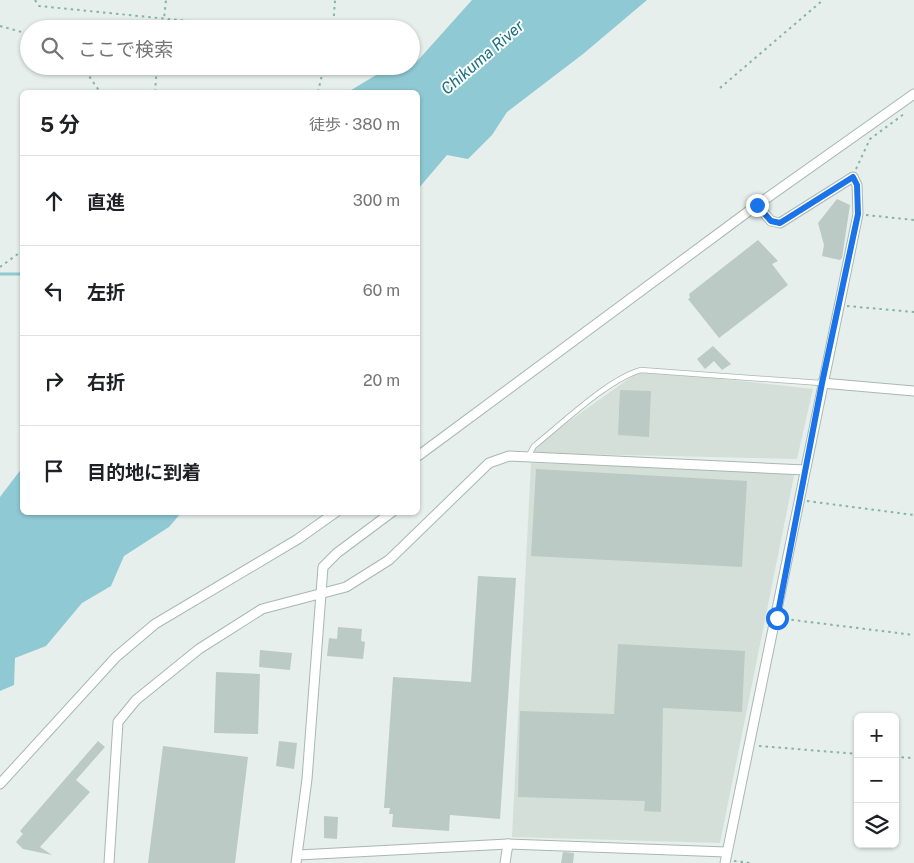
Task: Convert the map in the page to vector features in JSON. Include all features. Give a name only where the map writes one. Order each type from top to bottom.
[{"type":"street","points":[[420,455],[757,205],[914,94]]},
{"type":"street","points":[[724,863],[777,618],[822,383],[858,214],[857,185],[853,177],[780,223],[771,221],[757,205]]},
{"type":"street","points":[[822,383],[914,390]]},
{"type":"street","points":[[109,863],[118,722],[136,700],[199,649],[262,609],[346,586],[389,560],[490,463],[509,456],[805,470]]},
{"type":"street","points":[[0,784],[116,657],[155,624],[298,539],[332,515]]},
{"type":"street","points":[[388,515],[337,553],[323,567],[307,779],[297,859],[508,844],[726,852]]},
{"type":"street","points":[[505,863],[508,844]]},
{"type":"lane","points":[[528,458],[534,446],[602,392],[631,373],[642,370],[822,383]]},
{"type":"path","points":[[35,0],[39,6],[174,20]]},
{"type":"path","points":[[164,19],[166,0]]},
{"type":"path","points":[[334,20],[335,0]]},
{"type":"path","points":[[720,88],[823,0]]},
{"type":"path","points":[[0,26],[20,32]]},
{"type":"path","points":[[88,75],[99,90]]},
{"type":"path","points":[[155,90],[156,75]]},
{"type":"path","points":[[318,90],[322,75]]},
{"type":"path","points":[[853,177],[870,139],[910,110]]},
{"type":"path","points":[[858,214],[914,220]]},
{"type":"path","points":[[0,265],[20,252]]},
{"type":"path","points":[[840,305],[914,312]]},
{"type":"path","points":[[800,500],[914,515]]},
{"type":"path","points":[[777,618],[914,635]]},
{"type":"path","points":[[749,746],[854,754]]},
{"type":"path","points":[[899,757],[914,758]]},
{"type":"path","points":[[726,852],[732,860],[750,863]]},
{"type":"shaded area","points":[[641,370],[813,389],[797,459],[535,453],[534,446]]},
{"type":"shaded area","points":[[531,463],[795,471],[720,843],[512,837]]},
{"type":"water","name":"Chikuma River","points":[[472,0],[647,0],[583,54],[507,112],[492,135],[468,159],[447,155],[420,187],[420,90],[351,90],[376,75],[420,75],[420,58]]},
{"type":"water","points":[[20,471],[20,515],[179,515],[169,527],[124,556],[111,586],[82,603],[46,646],[15,658],[14,685],[0,691],[0,497]]},
{"type":"building","points":[[837,199],[850,205],[842,258],[840,260],[822,256],[824,245],[818,223]]},
{"type":"building","points":[[758,240],[778,261],[772,264],[788,285],[719,338],[688,299],[690,298],[689,294]]},
{"type":"building","points":[[713,346],[731,364],[722,370],[714,361],[705,369],[697,359]]},
{"type":"building","points":[[620,390],[651,391],[649,437],[618,435]]},
{"type":"building","points":[[536,469],[747,481],[742,567],[531,556]]},
{"type":"building","points":[[478,576],[516,578],[500,819],[450,815],[449,831],[392,827],[393,814],[389,814],[390,808],[384,808],[393,677],[471,682]]},
{"type":"building","points":[[338,627],[362,629],[361,641],[365,642],[363,659],[327,656],[329,638],[337,639]]},
{"type":"building","points":[[618,644],[745,651],[742,712],[663,708],[661,812],[644,811],[645,801],[518,797],[520,711],[614,714]]},
{"type":"building","points":[[260,650],[292,653],[290,670],[259,667]]},
{"type":"building","points":[[216,672],[260,674],[258,734],[214,733]]},
{"type":"building","points":[[98,741],[105,747],[76,780],[90,792],[40,847],[52,855],[23,849],[16,842],[23,834],[20,831]]},
{"type":"building","points":[[279,741],[297,743],[294,769],[276,766]]},
{"type":"building","points":[[163,746],[248,757],[235,863],[148,863]]},
{"type":"building","points":[[324,816],[338,817],[337,839],[324,838]]},
{"type":"building","points":[[563,852],[574,853],[573,863],[561,863]]},
{"type":"waterway","points":[[0,274],[20,274]]},
{"type":"route","points":[[757,205],[771,221],[780,223],[853,177],[857,185],[858,214],[822,383],[777,618]]}]
